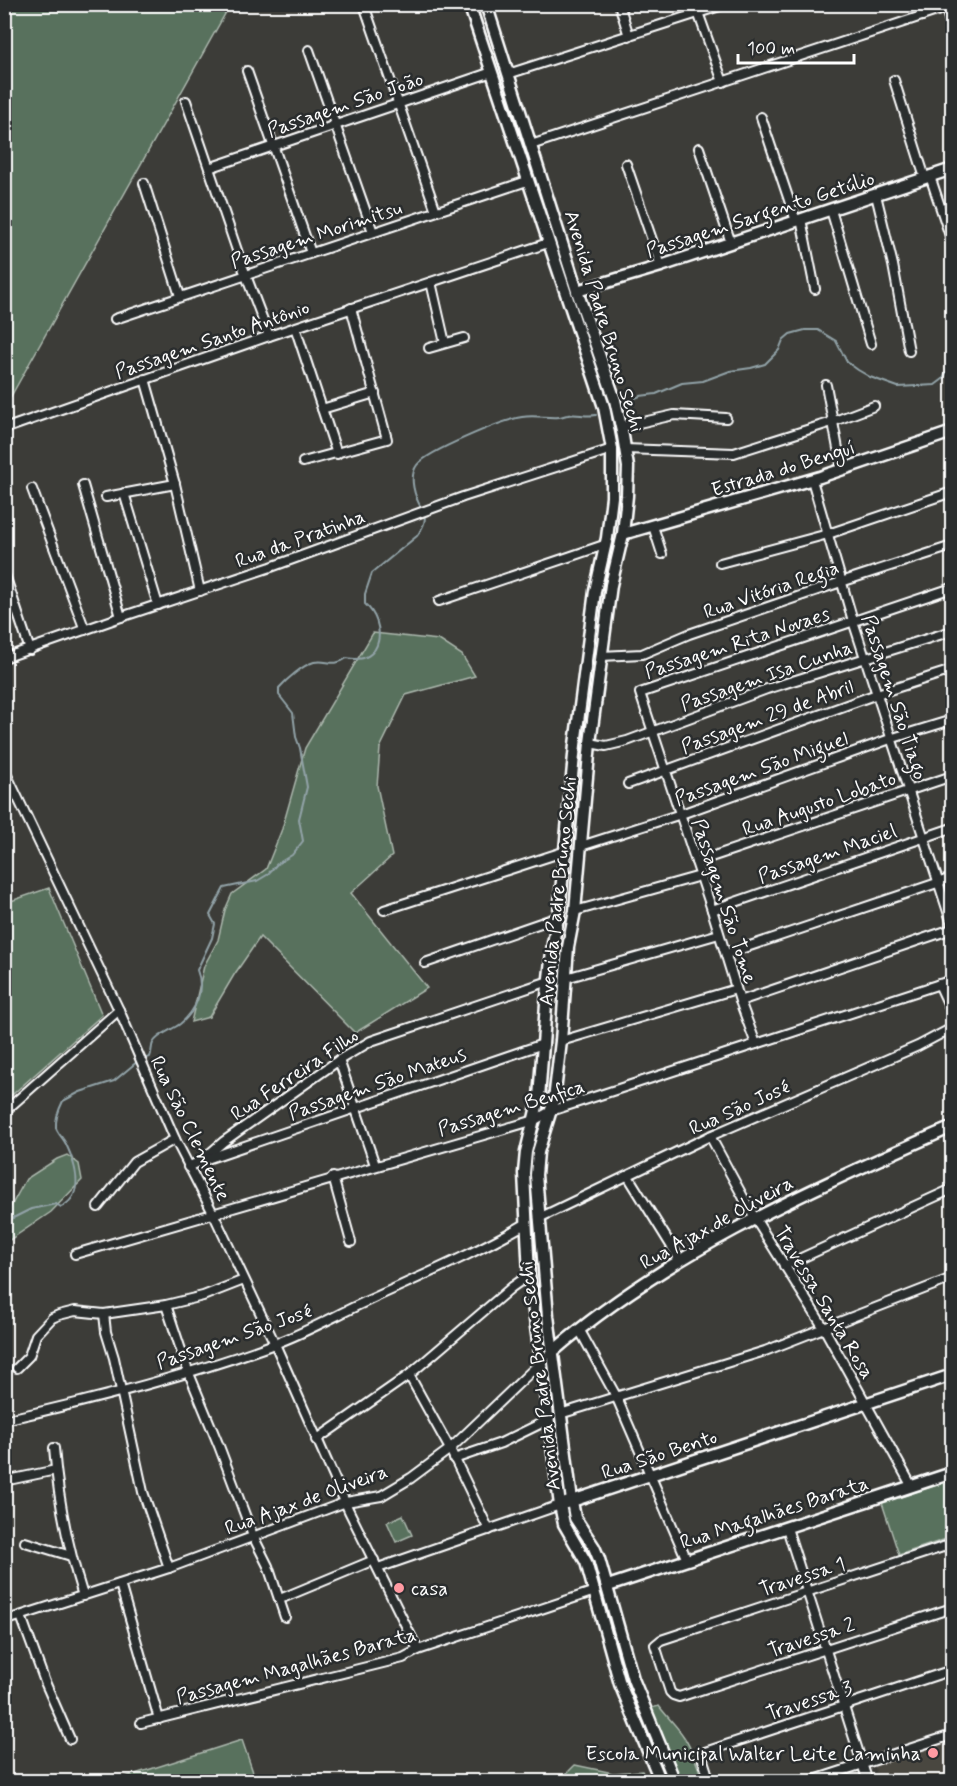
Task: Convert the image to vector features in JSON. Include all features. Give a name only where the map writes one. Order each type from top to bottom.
[{"type":"main road","name":"Avenida Padre Bruno Sechi","points":[[469,4],[604,407],[610,449],[612,497],[588,642],[575,745],[566,851],[549,981],[539,1098],[526,1152],[524,1173],[530,1275],[540,1363],[564,1524],[586,1562],[620,1684],[661,1782]]},
{"type":"main road","name":"Avenida Padre Bruno Sechi","points":[[486,4],[577,291],[615,400],[628,467],[623,534],[611,585],[590,743],[561,1041],[551,1111],[538,1152],[536,1175],[542,1265],[575,1518],[594,1547],[608,1586],[633,1679],[675,1782]]},
{"type":"main road","name":"Passagem Sargento Getúlio","points":[[577,291],[661,266],[952,169]]},
{"type":"main road","name":"Estrada do Benguí","points":[[623,534],[812,480],[952,432]]},
{"type":"main road","name":"Rua Ajax de Oliveira","points":[[540,1363],[610,1305],[680,1260],[754,1217],[952,1127]]},
{"type":"main road","name":"Rua São Bento","points":[[560,1505],[952,1375]]},
{"type":"main road","name":"Rua Magalhães Barata","points":[[608,1586],[952,1473]]},
{"type":"street","points":[[619,4],[629,36]]},
{"type":"street","points":[[695,4],[723,82]]},
{"type":"street","points":[[508,74],[726,4]]},
{"type":"street","points":[[918,4],[922,16]]},
{"type":"street","points":[[364,5],[436,211]]},
{"type":"street","points":[[531,145],[949,7],[952,29]]},
{"type":"street","points":[[309,50],[373,232]]},
{"type":"street","points":[[247,71],[311,253]]},
{"type":"street","name":"Passagem São João","points":[[209,168],[492,72]]},
{"type":"street","points":[[894,80],[952,242]]},
{"type":"street","points":[[186,101],[269,336]]},
{"type":"street","points":[[761,117],[798,220],[815,289]]},
{"type":"street","points":[[699,148],[731,243]]},
{"type":"street","points":[[626,164],[661,266]]},
{"type":"street","name":"Passagem Morimitsu","points":[[114,319],[527,181]]},
{"type":"street","points":[[144,183],[180,296]]},
{"type":"street","points":[[876,195],[893,265],[909,351]]},
{"type":"street","points":[[831,210],[871,344]]},
{"type":"street","name":"Passagem Santo Antônio","points":[[4,429],[295,327],[548,243]]},
{"type":"street","points":[[431,282],[445,344]]},
{"type":"street","points":[[303,462],[388,438],[351,308]]},
{"type":"street","points":[[295,327],[337,454]]},
{"type":"street","points":[[429,348],[464,338]]},
{"type":"street","points":[[146,380],[175,484],[200,591]]},
{"type":"street","points":[[826,385],[842,470]]},
{"type":"street","points":[[322,409],[375,393]]},
{"type":"street","points":[[625,449],[734,453],[832,422],[874,406]]},
{"type":"street","points":[[621,427],[674,415],[726,418]]},
{"type":"street","name":"Rua da Pratinha","points":[[4,658],[610,449]]},
{"type":"street","name":"Passagem São Tiago","points":[[812,480],[853,621],[952,924]]},
{"type":"street","points":[[106,497],[175,484]]},
{"type":"street","points":[[83,485],[121,616]]},
{"type":"street","points":[[32,489],[85,630]]},
{"type":"street","points":[[720,563],[828,534],[952,492]]},
{"type":"street","points":[[124,493],[158,604]]},
{"type":"street","points":[[653,526],[662,554]]},
{"type":"street","points":[[439,601],[604,546]]},
{"type":"street","name":"Rua Vitória Regia","points":[[601,656],[642,654],[689,634],[952,546]]},
{"type":"street","points":[[4,572],[30,650]]},
{"type":"street","name":"Passagem Rita Novaes","points":[[641,699],[640,693],[644,691],[952,588]]},
{"type":"street","name":"Passagem Isa Cunha","points":[[590,743],[606,746],[653,732],[767,689],[952,631]]},
{"type":"street","name":"Passagem 29 de Abril","points":[[628,784],[878,694],[952,670]]},
{"type":"street","name":"Passagem São Tome","points":[[641,699],[756,1044]]},
{"type":"street","name":"Passagem São Miguel","points":[[581,846],[681,814],[893,738],[952,720]]},
{"type":"street","name":"Rua São Clemente","points":[[4,769],[119,1010],[188,1167],[213,1213],[275,1344],[349,1511],[418,1650]]},
{"type":"street","name":"Rua Augusto Lobato","points":[[696,862],[952,776]]},
{"type":"street","name":"Passagem Maciel","points":[[712,910],[952,828]]},
{"type":"street","points":[[384,910],[566,851]]},
{"type":"street","points":[[575,911],[700,876]]},
{"type":"street","points":[[726,954],[952,878]]},
{"type":"street","points":[[425,963],[558,917]]},
{"type":"street","points":[[740,1001],[952,929]]},
{"type":"street","points":[[566,978],[719,934]]},
{"type":"street","name":"Passagem Benfica","points":[[75,1254],[535,1120],[551,1111],[952,980]]},
{"type":"street","name":"Rua Ferreira Filho","points":[[201,1161],[223,1142],[339,1060],[371,1041],[549,981]]},
{"type":"street","points":[[939,984],[952,1012]]},
{"type":"street","points":[[561,1041],[736,989]]},
{"type":"street","points":[[4,1112],[119,1010]]},
{"type":"street","name":"Rua São José","points":[[539,1218],[710,1136],[918,1046],[952,1028]]},
{"type":"street","name":"Passagem São Mateus","points":[[188,1167],[543,1044]]},
{"type":"street","points":[[339,1060],[375,1165]]},
{"type":"street","name":"Travessa Santa Rosa","points":[[710,1136],[754,1217],[824,1328],[911,1485]]},
{"type":"street","points":[[98,1207],[134,1162],[175,1139]]},
{"type":"street","points":[[628,1176],[680,1260]]},
{"type":"street","points":[[333,1177],[351,1242]]},
{"type":"street","points":[[784,1266],[952,1189]]},
{"type":"street","name":"Passagem São José","points":[[4,1420],[120,1391],[275,1344],[320,1326],[355,1306],[490,1244],[528,1223]]},
{"type":"street","points":[[316,1440],[409,1375],[512,1287],[530,1275]]},
{"type":"street","points":[[560,1414],[765,1351],[952,1278]]},
{"type":"street","points":[[17,1368],[29,1356],[36,1335],[59,1314],[75,1311],[104,1314],[166,1305],[203,1296],[244,1280]]},
{"type":"street","points":[[166,1305],[188,1371],[253,1536],[268,1566],[285,1617]]},
{"type":"street","points":[[104,1314],[106,1332],[143,1492],[169,1568]]},
{"type":"street","points":[[579,1329],[615,1396],[687,1560]]},
{"type":"street","name":"Rua Ajax de Oliveira","points":[[4,1621],[169,1568],[346,1502],[381,1496],[411,1478],[450,1449],[540,1363]]},
{"type":"street","points":[[409,1375],[450,1449],[489,1530]]},
{"type":"street","points":[[454,1459],[501,1443],[548,1420]]},
{"type":"street","points":[[54,1448],[71,1556],[84,1596]]},
{"type":"street","points":[[4,1481],[56,1470]]},
{"type":"street","name":"Rua São Bento","points":[[378,1568],[560,1505]]},
{"type":"street","points":[[788,1528],[868,1782]]},
{"type":"street","points":[[25,1542],[71,1556]]},
{"type":"street","name":"Travessa 1","points":[[679,1697],[670,1692],[656,1650],[655,1646],[661,1640],[952,1544]]},
{"type":"street","points":[[280,1599],[374,1560]]},
{"type":"street","points":[[120,1584],[159,1719]]},
{"type":"street","name":"Passagem Magalhães Barata","points":[[141,1723],[403,1658],[418,1650],[595,1590]]},
{"type":"street","name":"Travessa 2","points":[[679,1697],[952,1608]]},
{"type":"street","points":[[21,1616],[45,1682],[70,1739]]},
{"type":"street","name":"Travessa 3","points":[[710,1782],[703,1760],[705,1752],[952,1670]]},
{"type":"street","points":[[808,1782],[952,1735]]},
{"type":"shaded area","name":"Escola Municipal Walter Leite Caminha","points":[[952,1741],[952,1781],[879,1781],[874,1765]]},
{"type":"green space","points":[[4,5],[230,5],[5,407]]},
{"type":"green space","points":[[373,633],[439,640],[462,655],[475,676],[406,695],[380,748],[377,786],[392,856],[351,893],[427,988],[355,1033],[260,937],[209,1017],[191,1022],[204,966],[218,940],[225,910],[232,894],[266,869],[282,829],[305,748]]},
{"type":"green space","points":[[49,888],[102,1015],[5,1101],[5,903]]},
{"type":"green space","points":[[67,1155],[79,1164],[82,1180],[51,1212],[5,1243],[5,1209],[10,1208],[26,1179]]},
{"type":"green space","points":[[952,1480],[952,1537],[899,1555],[882,1503]]},
{"type":"green space","points":[[403,1515],[412,1535],[396,1542],[387,1522]]},
{"type":"green space","points":[[659,1706],[687,1742],[703,1781],[678,1781],[643,1710]]},
{"type":"green space","points":[[242,1740],[256,1781],[113,1781]]},
{"type":"green space","points":[[575,1765],[613,1773],[642,1771],[647,1781],[559,1781]]},
{"type":"waterway","points":[[621,404],[640,396],[656,394],[682,383],[703,381],[730,371],[765,364],[790,334],[805,330],[818,330],[836,341],[847,362],[870,377],[898,387],[935,385],[943,379],[952,361]]},
{"type":"waterway","points":[[422,509],[415,493],[414,470],[417,465],[435,452],[512,419],[532,416],[596,415]]},
{"type":"waterway","points":[[143,1059],[150,1057],[155,1040],[186,1019],[198,1000],[200,985],[197,970],[212,938],[215,924],[210,915],[224,888],[257,881],[292,855],[303,841],[299,819],[307,787],[293,713],[279,695],[279,688],[295,673],[314,662],[334,663],[347,658],[359,659],[369,656],[375,649],[379,632],[377,622],[365,604],[365,594],[372,573],[417,536],[424,523],[424,514]]},
{"type":"waterway","points":[[4,1218],[9,1220],[31,1209],[56,1204],[61,1207],[69,1202],[76,1187],[75,1169],[65,1142],[56,1128],[63,1101],[80,1092],[114,1081],[138,1061]]},
{"type":"place","name":"casa","points":[[399,1588]]},
{"type":"place","name":"Escola Municipal Walter Leite Caminha","points":[[933,1753]]}]
